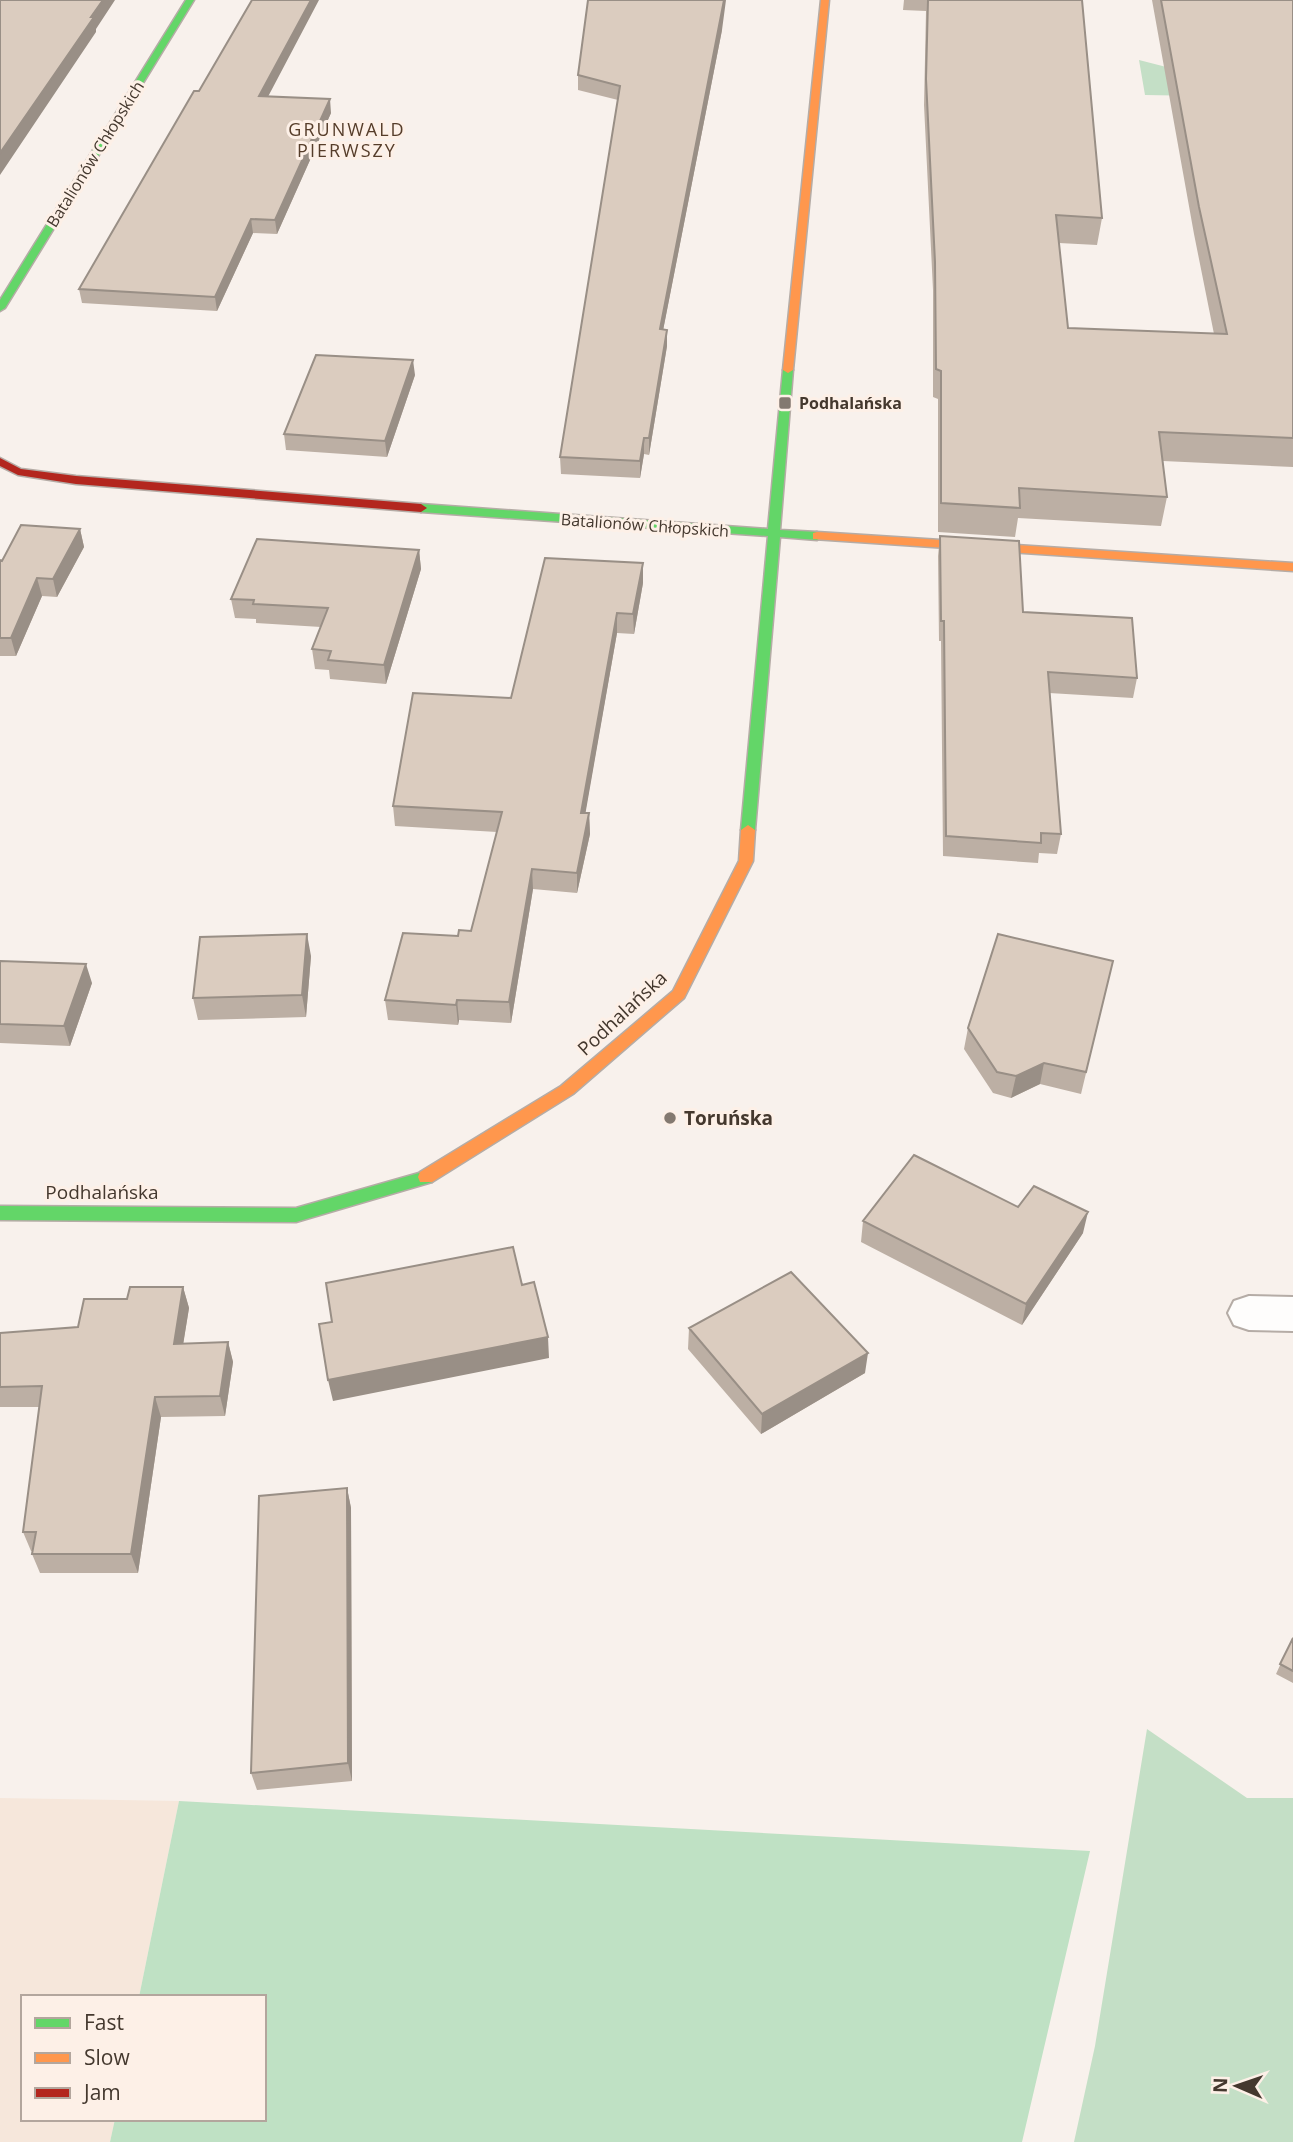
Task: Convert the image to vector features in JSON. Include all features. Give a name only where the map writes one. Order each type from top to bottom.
[{"type":"street","name":"Batalionów Chłopskich","points":[[0,308],[190,0]]},
{"type":"street","name":"Podhalańska","points":[[0,1213],[296,1215],[427,1177],[567,1090],[679,994],[746,861],[772,534],[825,0]]},
{"type":"street","name":"Batalionów Chłopskich","points":[[0,461],[18,472],[76,480],[772,534],[1293,567]]},
{"type":"street","points":[[1249,1312],[1293,1314]]},
{"type":"shaded area","points":[[0,1798],[179,1801],[139,1995],[21,1995],[21,2121],[115,2121],[110,2142],[0,2142]]},
{"type":"green space","points":[[1139,60],[1217,80],[1203,96],[1145,95]]},
{"type":"green space","points":[[1147,1729],[1247,1798],[1293,1798],[1293,2142],[1074,2142],[1095,2046]]},
{"type":"green space","points":[[179,1801],[1090,1851],[1022,2142],[110,2142],[115,2121],[266,2121],[266,1995],[139,1995]]},
{"type":"building","points":[[0,0],[103,0],[0,153]]},
{"type":"building","points":[[252,0],[311,0],[259,96],[330,99],[275,220],[251,219],[215,297],[79,289],[194,91],[199,91]]},
{"type":"building","points":[[588,0],[724,0],[660,329],[667,330],[649,438],[644,438],[640,461],[560,457],[620,86],[578,75]]},
{"type":"building","points":[[928,0],[1082,0],[1102,218],[1056,215],[1068,328],[1227,334],[1199,207],[1161,0],[1293,0],[1293,438],[1159,432],[1167,497],[1019,488],[1020,508],[941,503],[941,371],[936,369],[935,262],[926,79]]},
{"type":"building","points":[[316,355],[413,360],[385,441],[284,434]]},
{"type":"building","points":[[21,525],[80,529],[53,579],[37,578],[11,638],[0,638],[0,560],[2,561]]},
{"type":"building","points":[[940,536],[1019,541],[1023,612],[1132,618],[1137,678],[1048,672],[1061,834],[1041,833],[1041,843],[946,836],[944,621],[941,621]]},
{"type":"building","points":[[257,539],[419,550],[384,665],[328,660],[331,651],[312,649],[328,608],[253,604],[254,600],[231,599]]},
{"type":"building","points":[[545,558],[643,563],[633,614],[617,613],[581,813],[589,813],[577,873],[532,869],[509,1002],[457,1000],[456,1005],[385,1000],[403,933],[458,936],[459,930],[471,931],[502,812],[393,806],[413,693],[511,698]]},
{"type":"building","points":[[307,934],[302,995],[193,998],[200,937]]},
{"type":"building","points":[[998,934],[1113,961],[1086,1072],[1044,1063],[1016,1076],[997,1072],[968,1028]]},
{"type":"building","points":[[0,961],[86,964],[64,1026],[0,1024]]},
{"type":"building","points":[[914,1155],[1018,1207],[1034,1186],[1088,1212],[1026,1304],[863,1221]]},
{"type":"building","points":[[513,1247],[522,1285],[534,1282],[548,1337],[328,1380],[319,1324],[332,1322],[326,1283]]},
{"type":"building","points":[[791,1272],[868,1353],[762,1414],[689,1328]]},
{"type":"building","points":[[130,1287],[183,1287],[174,1344],[228,1342],[220,1396],[155,1397],[131,1554],[32,1554],[36,1532],[23,1532],[42,1386],[0,1387],[0,1333],[78,1327],[84,1299],[127,1299]]},
{"type":"building","points":[[347,1488],[348,1763],[251,1773],[259,1496]]},
{"type":"building","points":[[1293,1638],[1293,1671],[1280,1664]]},
{"type":"traffic: fast","points":[[0,308],[190,0]]},
{"type":"traffic: fast","points":[[748,830],[788,370]]},
{"type":"traffic: fast","points":[[421,508],[817,536]]},
{"type":"traffic: fast","points":[[0,1213],[296,1215],[426,1177]]},
{"type":"traffic: slow","points":[[788,370],[825,0]]},
{"type":"traffic: slow","points":[[817,536],[1293,567]]},
{"type":"traffic: slow","points":[[426,1177],[567,1090],[679,994],[746,861],[748,830]]},
{"type":"traffic: jam","points":[[0,461],[18,472],[76,480],[421,508]]},
{"type":"place","name":"Podhalańska","points":[[785,403]]},
{"type":"place","name":"Toruńska","points":[[670,1118]]},
{"type":"district","name":"GRUNWALD PIERWSZY","points":[[347,139]]}]
